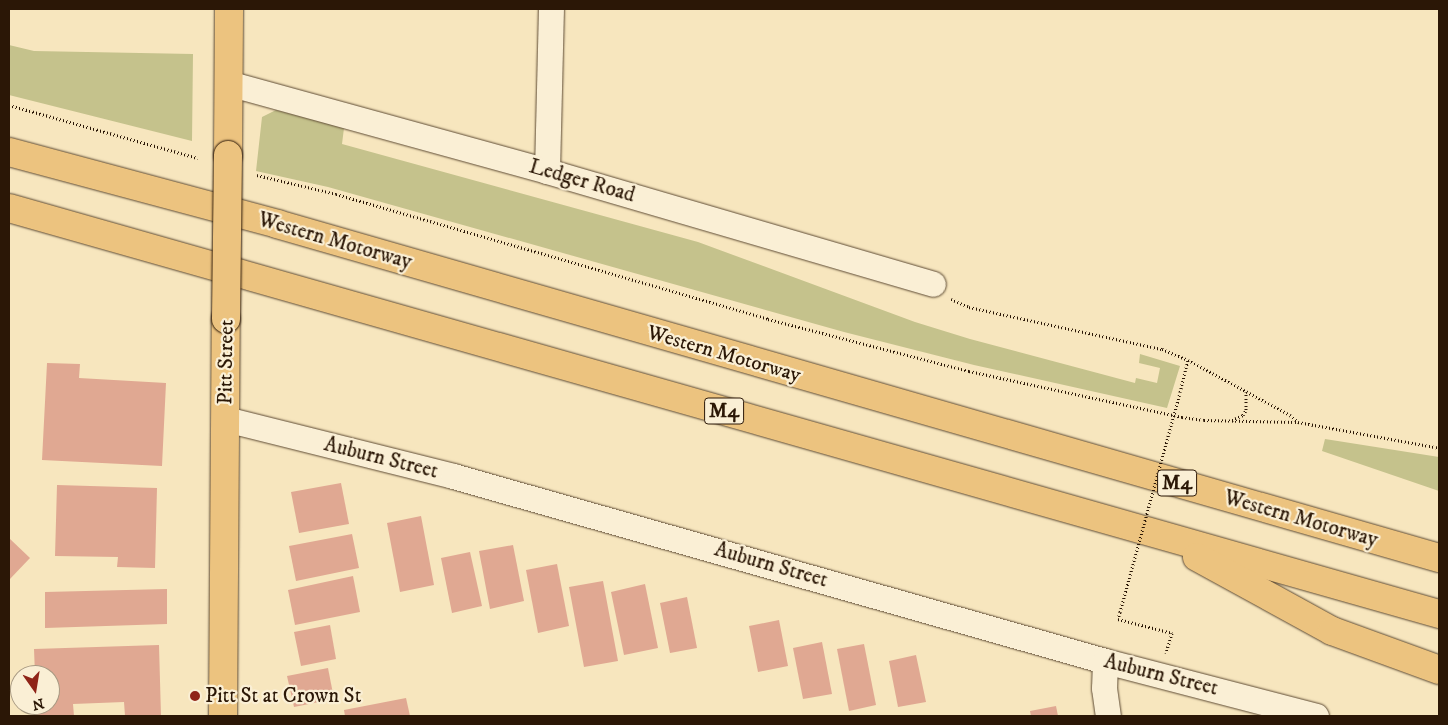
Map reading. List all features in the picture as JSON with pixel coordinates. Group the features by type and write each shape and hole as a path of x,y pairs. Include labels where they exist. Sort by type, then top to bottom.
{"main road":[{"name":"Pitt Street","path":"223,716 229,9"},
{"name":"Western Motorway","path":"9,152 277,224 1439,558"},
{"name":"M4","path":"9,208 1439,614"},
{"path":"1153,533 1332,631 1439,670"},
{"name":"M4","path":"1404,548 1439,552"}],"street":[{"path":"547,171 551,9"},
{"name":"Ledger Road","path":"228,84 547,171 933,284"},
{"name":"Auburn Street","path":"225,420 481,484 1105,661 1316,716"},
{"path":"1105,661 1104,688 1108,716"}],"path":[{"path":"9,106 198,158"},
{"path":"257,175 336,194 877,348 969,371 1182,417 1230,421 1298,422 1439,448"},
{"path":"933,284 948,297 969,307 1162,349 1188,360 1246,391 1298,422"},
{"path":"1164,660 1172,633 1118,619 1188,360"},
{"path":"1230,421 1238,418 1246,410 1246,391"}],"shaded area":[{"path":"9,45 34,51 193,54 192,141 9,95"},
{"path":"276,110 344,128 342,144 698,242 915,322 970,339 1135,383 1136,378 1157,383 1160,368 1139,363 1140,354 1180,366 1167,408 974,365 844,332 328,187 256,171 262,117"},
{"path":"1325,439 1439,457 1439,491 1322,451"}],"building":[{"path":"47,363 80,364 79,378 166,383 162,466 42,460"},
{"path":"341,483 349,524 299,533 291,492"},
{"path":"57,485 157,488 155,568 117,567 118,557 55,556"},
{"path":"421,516 434,585 400,592 387,523"},
{"path":"352,534 359,568 296,581 289,546"},
{"path":"9,538 30,558 9,580"},
{"path":"513,545 524,601 490,609 479,551"},
{"path":"470,552 482,606 452,613 441,558"},
{"path":"557,564 569,626 538,633 526,570"},
{"path":"353,576 360,612 295,625 288,590"},
{"path":"603,581 618,661 584,667 569,587"},
{"path":"645,584 658,648 624,655 611,592"},
{"path":"167,589 167,624 45,628 45,592"},
{"path":"687,597 697,648 670,653 660,603"},
{"path":"779,620 788,666 758,672 749,626"},
{"path":"330,625 336,659 301,666 294,632"},
{"path":"822,642 832,694 803,699 793,648"},
{"path":"864,644 876,705 849,711 837,649"},
{"path":"159,645 161,716 125,716 124,702 73,704 74,716 36,716 60,715 60,665 35,665 34,649"},
{"path":"916,655 926,702 898,707 889,661"},
{"path":"328,668 334,699 294,707 287,676"},
{"path":"406,698 410,716 345,716 344,710"},
{"path":"1056,706 1058,716 1031,716 1030,711"}],"place":[{"name":"Pitt St at Crown St","path":"195,696"}]}
